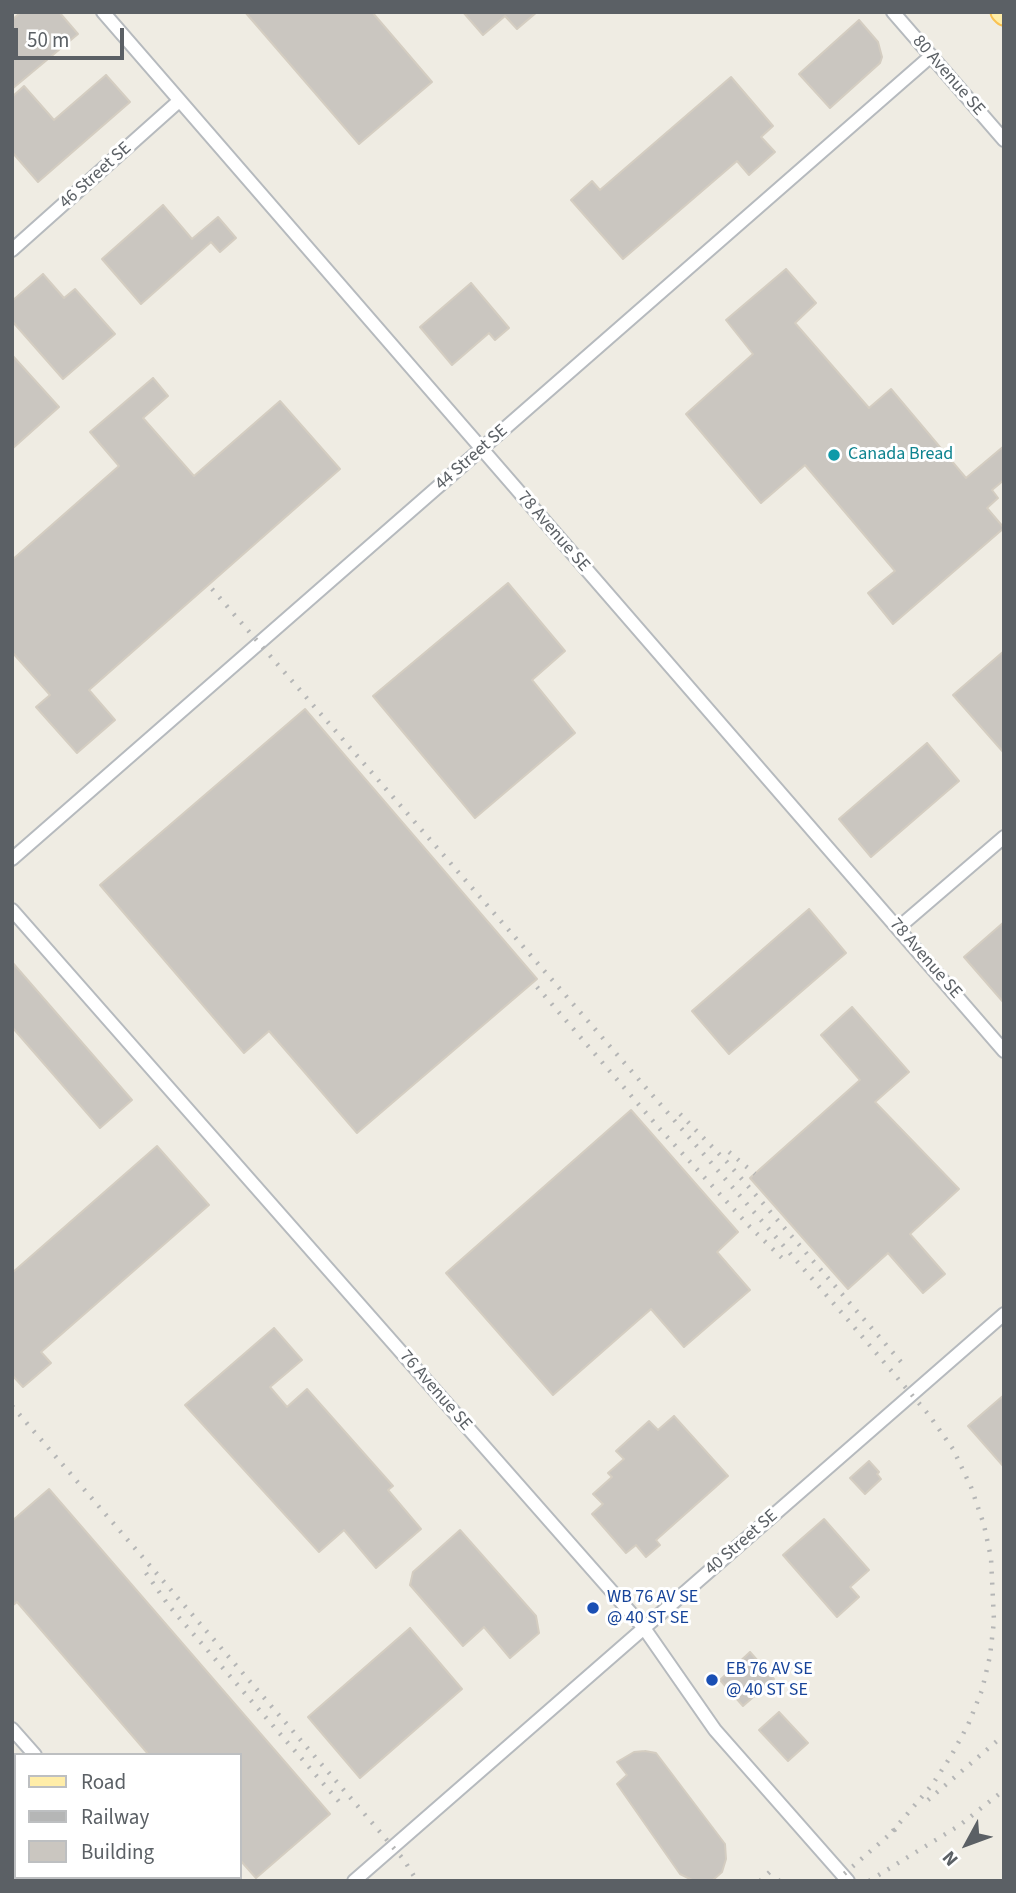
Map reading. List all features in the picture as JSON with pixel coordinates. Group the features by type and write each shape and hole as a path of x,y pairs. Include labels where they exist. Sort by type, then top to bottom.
{"street":[{"name":"78 Avenue SE","path":"103,12 1004,1051"},
{"name":"80 Avenue SE","path":"893,12 1004,140"},
{"name":"44 Street SE","path":"12,859 931,56"},
{"name":"46 Street SE","path":"12,250 179,101"},
{"path":"898,928 1004,837"},
{"name":"76 Avenue SE","path":"12,910 644,1628 715,1730 848,1881"},
{"name":"40 Street SE","path":"354,1881 1004,1314"},
{"path":"12,1729 33,1753"}],"building":[{"path":"21,12 59,12 78,34 12,89 12,20"},
{"path":"245,12 372,12 432,82 359,144"},
{"path":"463,12 537,12 517,29 505,16 483,35"},
{"path":"859,20 878,42 882,57 880,63 830,108 799,74"},
{"path":"106,75 130,102 38,182 12,152 12,97 24,86 54,120"},
{"path":"731,77 773,126 761,137 775,152 749,175 737,161 623,259 571,200 592,181 600,190"},
{"path":"163,205 192,239 218,217 236,238 220,252 211,242 141,304 102,259"},
{"name":"Canada Bread","path":"786,269 816,303 795,323 869,408 891,389 966,478 1004,446 1004,480 992,490 998,498 987,508 1004,528 893,624 868,593 895,571 805,465 761,503 686,414 753,354 726,320"},
{"path":"43,274 64,298 75,289 115,334 63,379 12,321 12,301"},
{"path":"471,283 509,328 495,340 489,333 452,365 420,327"},
{"path":"12,355 59,407 12,449"},
{"path":"153,378 168,396 143,418 194,476 280,401 340,469 89,690 115,720 77,753 36,707 50,695 12,652 12,560 119,466 90,432"},
{"path":"508,583 565,651 532,680 575,733 475,818 373,696"},
{"path":"1004,651 1004,753 953,695"},
{"path":"305,709 537,979 357,1133 269,1031 244,1053 100,885"},
{"path":"927,743 959,781 871,857 839,819"},
{"path":"809,909 846,953 729,1054 692,1011"},
{"path":"1004,922 1004,1003 964,957"},
{"path":"12,962 132,1100 100,1128 12,1027"},
{"path":"852,1007 909,1072 875,1102 959,1189 910,1234 945,1274 923,1293 888,1253 848,1289 750,1178 860,1080 821,1035"},
{"path":"631,1110 738,1232 717,1252 750,1290 684,1347 651,1309 553,1395 446,1273"},
{"path":"157,1146 209,1205 41,1352 51,1363 23,1387 12,1375 12,1273"},
{"path":"274,1328 302,1360 270,1387 287,1407 307,1389 393,1486 388,1490 421,1529 376,1568 344,1530 319,1552 185,1405"},
{"path":"1004,1395 1004,1467 968,1426"},
{"path":"674,1416 728,1476 656,1540 660,1545 646,1557 636,1545 626,1553 592,1514 603,1504 593,1494 612,1477 608,1473 624,1459 616,1451 649,1421 658,1430"},
{"path":"869,1461 879,1472 877,1474 881,1479 865,1494 850,1478"},
{"path":"49,1489 330,1814 256,1878 242,1862 242,1753 147,1753 17,1602 12,1606 12,1521"},
{"path":"824,1519 869,1570 850,1587 859,1597 837,1617 783,1555"},
{"path":"460,1530 536,1616 539,1633 510,1658 484,1627 463,1646 410,1585 413,1572"},
{"path":"410,1628 462,1689 360,1778 308,1717"},
{"path":"750,1652 774,1679 743,1706 720,1680"},
{"path":"779,1712 808,1743 788,1761 759,1730"},
{"path":"634,1752 656,1753 725,1844 726,1859 722,1872 713,1880 692,1880 680,1874 617,1784 627,1775 617,1762"}],"railway":[{"path":"212,589 848,1320 929,1415 953,1449 971,1487 984,1525 991,1558 994,1621 990,1656 982,1690 968,1725 951,1756 932,1785 891,1833"},
{"path":"537,987 659,1128 783,1259"},
{"path":"680,1114 727,1162 902,1363"},
{"path":"729,1152 755,1174"},
{"path":"12,1406 404,1860 417,1881"},
{"path":"146,1573 169,1606 341,1804"},
{"path":"928,1800 1004,1735"},
{"path":"869,1881 960,1825 1004,1790"},
{"path":"836,1881 897,1828"},
{"path":"760,1881 775,1867"}],"place":[{"name":"Canada Bread","path":"834,455"},
{"name":"WB 76 AV SE @ 40 ST SE","path":"593,1608"},
{"name":"EB 76 AV SE @ 40 ST SE","path":"712,1680"}]}
